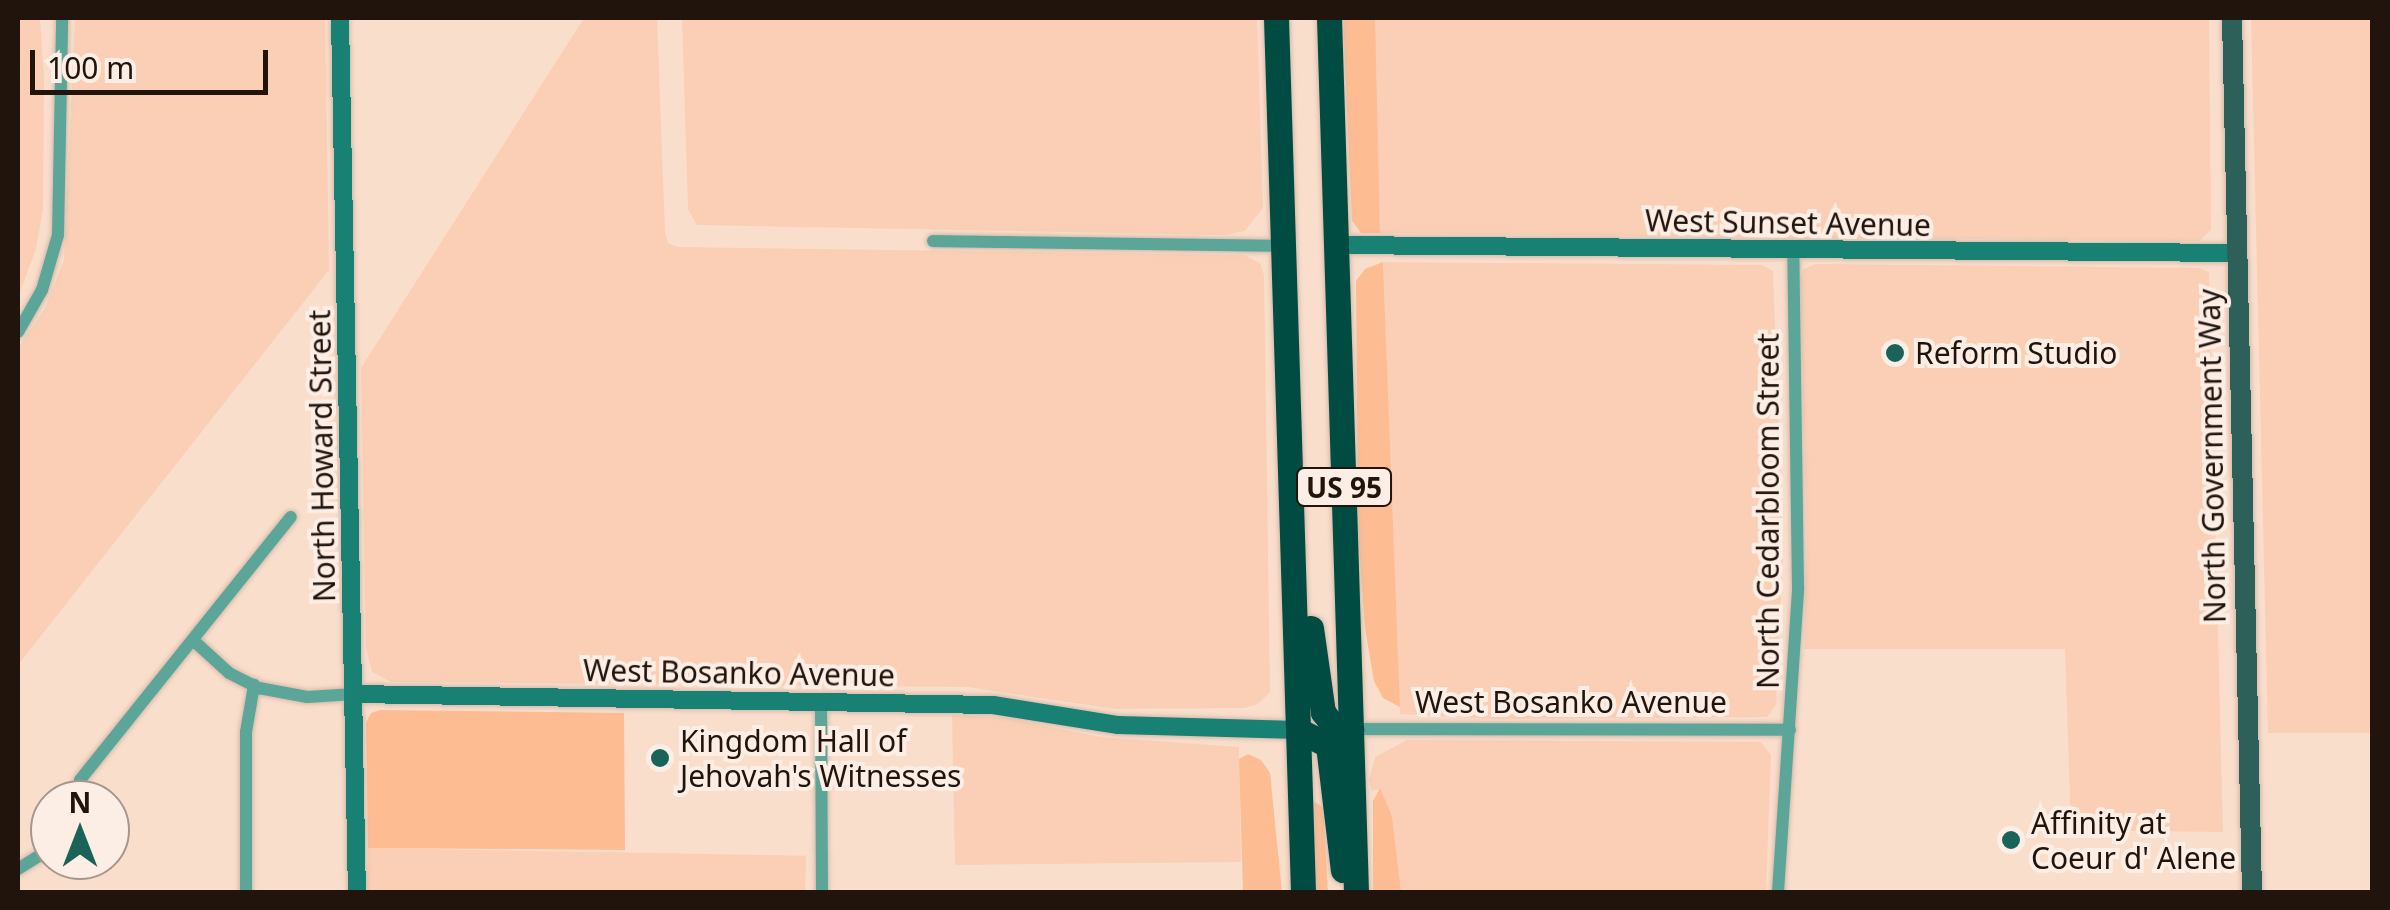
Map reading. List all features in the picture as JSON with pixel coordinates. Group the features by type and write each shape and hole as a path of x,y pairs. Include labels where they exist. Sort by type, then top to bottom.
{"highway":[{"name":"US 95","path":"1276,18 1303,892"},
{"name":"US 95","path":"1329,18 1355,892"},
{"path":"1292,538 1308,606 1318,695 1332,724 1351,729"},
{"path":"1298,730 1328,746 1340,854 1355,892"}],"main road":[{"name":"North Government Way","path":"2232,18 2252,892"}],"street":[{"path":"18,332 42,290 58,235 62,18"},
{"name":"North Howard Street","path":"340,18 356,892"},
{"path":"933,241 1283,246"},
{"name":"West Sunset Avenue","path":"1336,245 2238,253"},
{"name":"North Cedarbloom Street","path":"1778,892 1798,588 1793,250"},
{"path":"80,780 291,518"},
{"name":"West Bosanko Avenue","path":"194,641 229,673 254,685 307,698 355,694 992,706 1118,726 1199,731 1298,730"},
{"path":"246,892 246,732 254,685"},
{"path":"822,702 822,892"},
{"name":"West Bosanko Avenue","path":"1351,729 1790,730"}],"shaded area":[{"path":"18,18 40,18 44,78 43,210 36,249 18,297"},
{"path":"75,18 325,18 329,270 18,665 18,348 45,308 64,260"},
{"path":"584,18 657,18 665,232 668,243 677,247 1244,255 1260,263 1264,275 1270,692 1258,704 1244,708 1115,709 968,687 391,682 372,672 366,648 361,368"},
{"path":"682,18 1257,18 1263,208 1245,231 1222,235 697,225 688,209"},
{"path":"1343,18 1375,18 1380,233 1361,233 1352,221"},
{"path":"1374,18 2209,18 2211,230 2199,241 1380,233"},
{"path":"2251,18 2372,18 2372,733 2268,733"},
{"path":"1383,262 1762,265 1773,271 1783,545 1776,705 1767,717 1496,719 1400,714"},
{"path":"1383,262 1400,707 1383,698 1374,681 1365,628 1358,532 1356,281 1365,269"},
{"path":"1816,264 2199,268 2209,272 2223,832 2071,830 2065,649 1804,649 1807,540 1800,278 1804,269"},
{"path":"371,713 624,713 625,850 368,848 366,723"},
{"path":"952,715 1007,718 1100,737 1239,747 1241,862 955,865"},
{"path":"1407,740 1761,742 1771,755 1766,892 1401,891 1392,816 1380,789 1372,791 1369,781 1375,757"},
{"path":"1248,754 1261,760 1270,773 1282,892 1243,892 1239,759"},
{"path":"1380,788 1392,816 1401,891 1417,892 1373,892 1373,801"},
{"path":"1315,802 1323,807 1328,892 1311,892 1309,806"},
{"path":"368,848 806,856 805,892 367,892"}],"place":[{"name":"Reform Studio","path":"1895,353"},
{"name":"Kingdom Hall of Jehovah's Witnesses","path":"660,758"},
{"name":"Affinity at Coeur d' Alene","path":"2011,840"}]}
